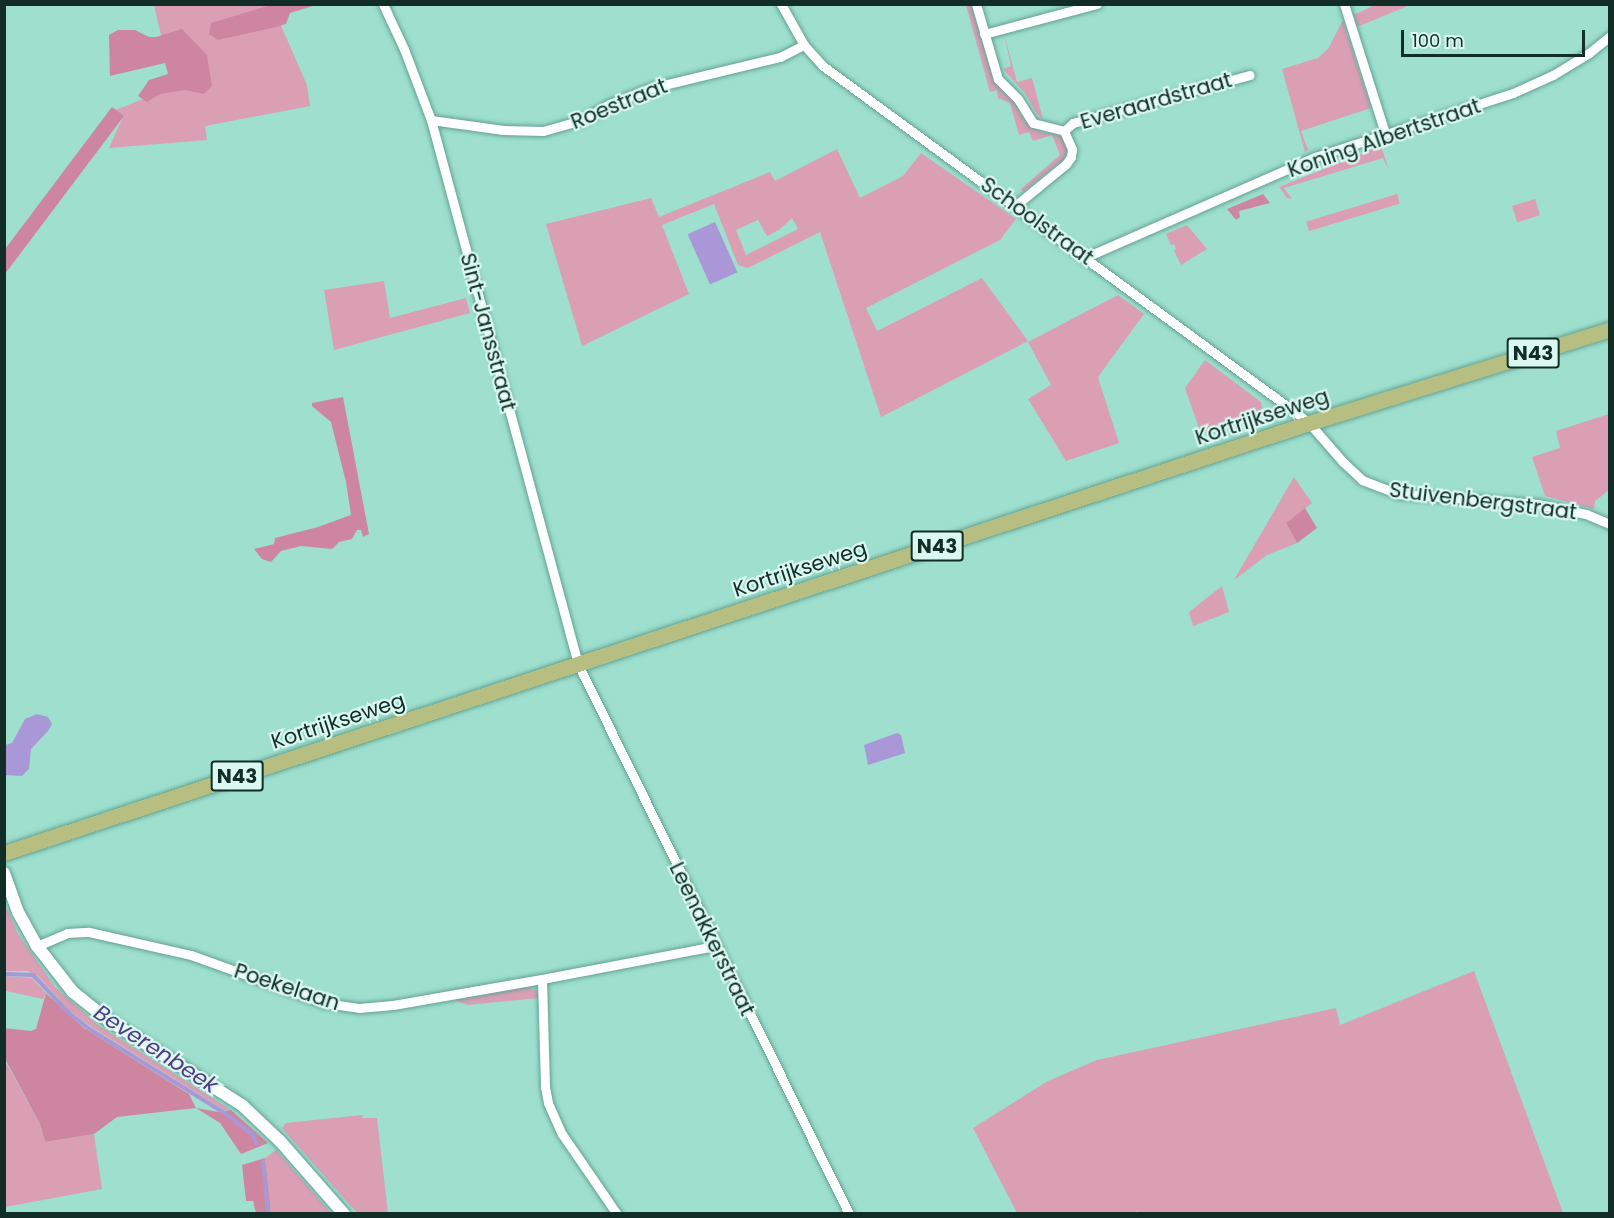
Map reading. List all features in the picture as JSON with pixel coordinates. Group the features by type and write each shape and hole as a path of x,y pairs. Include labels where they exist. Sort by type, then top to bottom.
{"main road":[{"name":"Kortrijkseweg","path":"4,853 1309,423 1610,329"}],"street":[{"name":"Sint-Jansstraat","path":"383,4 404,50 431,120 578,664"},
{"name":"Schoolstraat","path":"781,4 804,45 830,72 1016,205 1309,423"},
{"path":"976,4 998,79 1018,99 1029,119 1043,127 1064,131 1072,149 1069,160 1016,205"},
{"path":"984,34 1097,4"},
{"path":"1344,4 1385,133"},
{"name":"Koning Albertstraat","path":"1086,257 1315,157 1385,133 1466,111 1513,93 1553,75 1589,53 1610,36"},
{"name":"Roestraat","path":"431,120 503,130 543,131 582,120 610,105 651,88 780,57 804,45"},
{"name":"Everaardstraat","path":"1064,131 1073,123 1250,75"},
{"name":"Stuivenbergstraat","path":"1309,423 1342,462 1362,480 1386,490 1412,496 1545,505 1586,514 1610,524"},
{"name":"Leenakkerstraat","path":"578,664 849,1214"},
{"path":"4,873 18,912 37,946 73,992 108,1020 243,1105 280,1141 344,1214"},
{"name":"Poekelaan","path":"37,946 67,933 89,932 191,955 324,1003 359,1008 393,1005 715,946"},
{"path":"542,979 545,1087 548,1103 562,1134 617,1214"}],"shaded area":[{"path":"1377,4 1410,5 1357,27 1354,15"},
{"path":"154,5 298,5 275,12 307,85 310,106 205,126 207,140 109,148 123,117 113,111 173,87"},
{"path":"271,5 316,5 290,13 286,24 272,28 218,40 209,34 211,23"},
{"path":"966,5 971,5 994,81 1013,100 1024,120 1031,127 1041,132 1062,136 1068,150 1065,158 1023,192 1021,189 1060,155 1052,135 1033,141 1029,132 1019,135 1010,103 998,98 997,90 990,92"},
{"path":"1343,20 1371,108 1301,131 1308,150 1305,152 1282,69 1318,58 1328,49"},
{"path":"182,29 207,55 212,86 204,94 185,90 160,94 147,102 138,96 149,80 168,74 165,63 110,76 109,35 118,30 135,30 149,37 156,37"},
{"path":"1004,34 1017,82 1032,78 1043,119 1037,114 1025,93 1003,69 1011,66"},
{"path":"112,107 124,116 4,275 4,250"},
{"path":"1381,146 1389,170 1383,158 1284,188 1292,199 1287,198 1279,187"},
{"path":"837,149 860,198 903,176 921,153 1016,219 1000,240 866,308 877,331 982,278 1028,341 881,417 820,232 748,268 738,265 714,204 662,225 689,294 582,346 546,224 651,198 659,217 770,172 775,181","holes":["792,218 798,229 746,255 736,230 758,220 767,236 779,230"]},
{"path":"1263,194 1270,203 1239,211 1240,217 1236,220 1227,209"},
{"path":"1397,194 1400,204 1309,231 1306,222"},
{"path":"1535,199 1540,215 1517,222 1512,206"},
{"path":"715,222 737,272 710,284 688,234"},
{"path":"1187,225 1207,249 1181,265 1174,251 1176,249 1174,244 1171,245 1166,234"},
{"path":"384,281 390,318 466,298 470,313 334,350 324,290"},
{"path":"1118,295 1144,314 1098,377 1119,443 1066,461 1028,399 1051,385 1028,342"},
{"path":"1205,360 1261,402 1263,412 1260,415 1201,434 1185,388"},
{"path":"343,397 369,534 363,537 361,530 357,530 352,539 339,542 332,549 301,546 281,551 271,562 262,559 254,549 274,544 275,538 318,527 351,515 346,482 331,422 312,406 312,403"},
{"path":"1609,414 1609,490 1595,501 1594,509 1545,496 1532,457 1560,448 1556,431"},
{"path":"1294,477 1312,503 1286,523 1297,543 1267,555 1234,580"},
{"path":"1305,508 1317,528 1297,543 1286,523"},
{"path":"1222,586 1229,612 1193,626 1189,612"},
{"path":"37,714 48,717 52,724 31,749 29,769 22,776 5,775 5,745 12,743 25,719"},
{"path":"897,733 901,735 905,753 868,765 864,745"},
{"path":"4,902 18,934 55,987 98,1025 231,1110 224,1110 93,1028 70,1011 38,976 27,971 5,971"},
{"path":"1474,971 1563,1213 1138,1214 1137,1211 1130,1214 1017,1213 973,1128 1048,1081 1097,1060 1336,1008 1340,1025"},
{"path":"5,976 32,978 46,993 43,999 6,991 5,993"},
{"path":"528,987 537,991 539,998 468,1005 454,1000"},
{"path":"46,993 84,1028 189,1094 196,1108 117,1117 94,1134 45,1142 40,1124 5,1059 4,1028 31,1031 36,1029"},
{"path":"4,1059 40,1124 45,1142 94,1134 102,1189 5,1207"},
{"path":"196,1108 218,1112 231,1110 268,1143 241,1154 220,1123"},
{"path":"362,1115 363,1118 377,1118 388,1213 357,1213 282,1128 286,1123"},
{"path":"276,1150 331,1213 271,1213 265,1158"},
{"path":"265,1158 271,1213 256,1213 253,1201 246,1201 242,1165"}],"waterway":[{"name":"Beverenbeek","path":"4,974 33,975 69,1013 91,1030 226,1114 253,1135 256,1143"},
{"name":"Beverenbeek","path":"263,1162 268,1214"}]}
